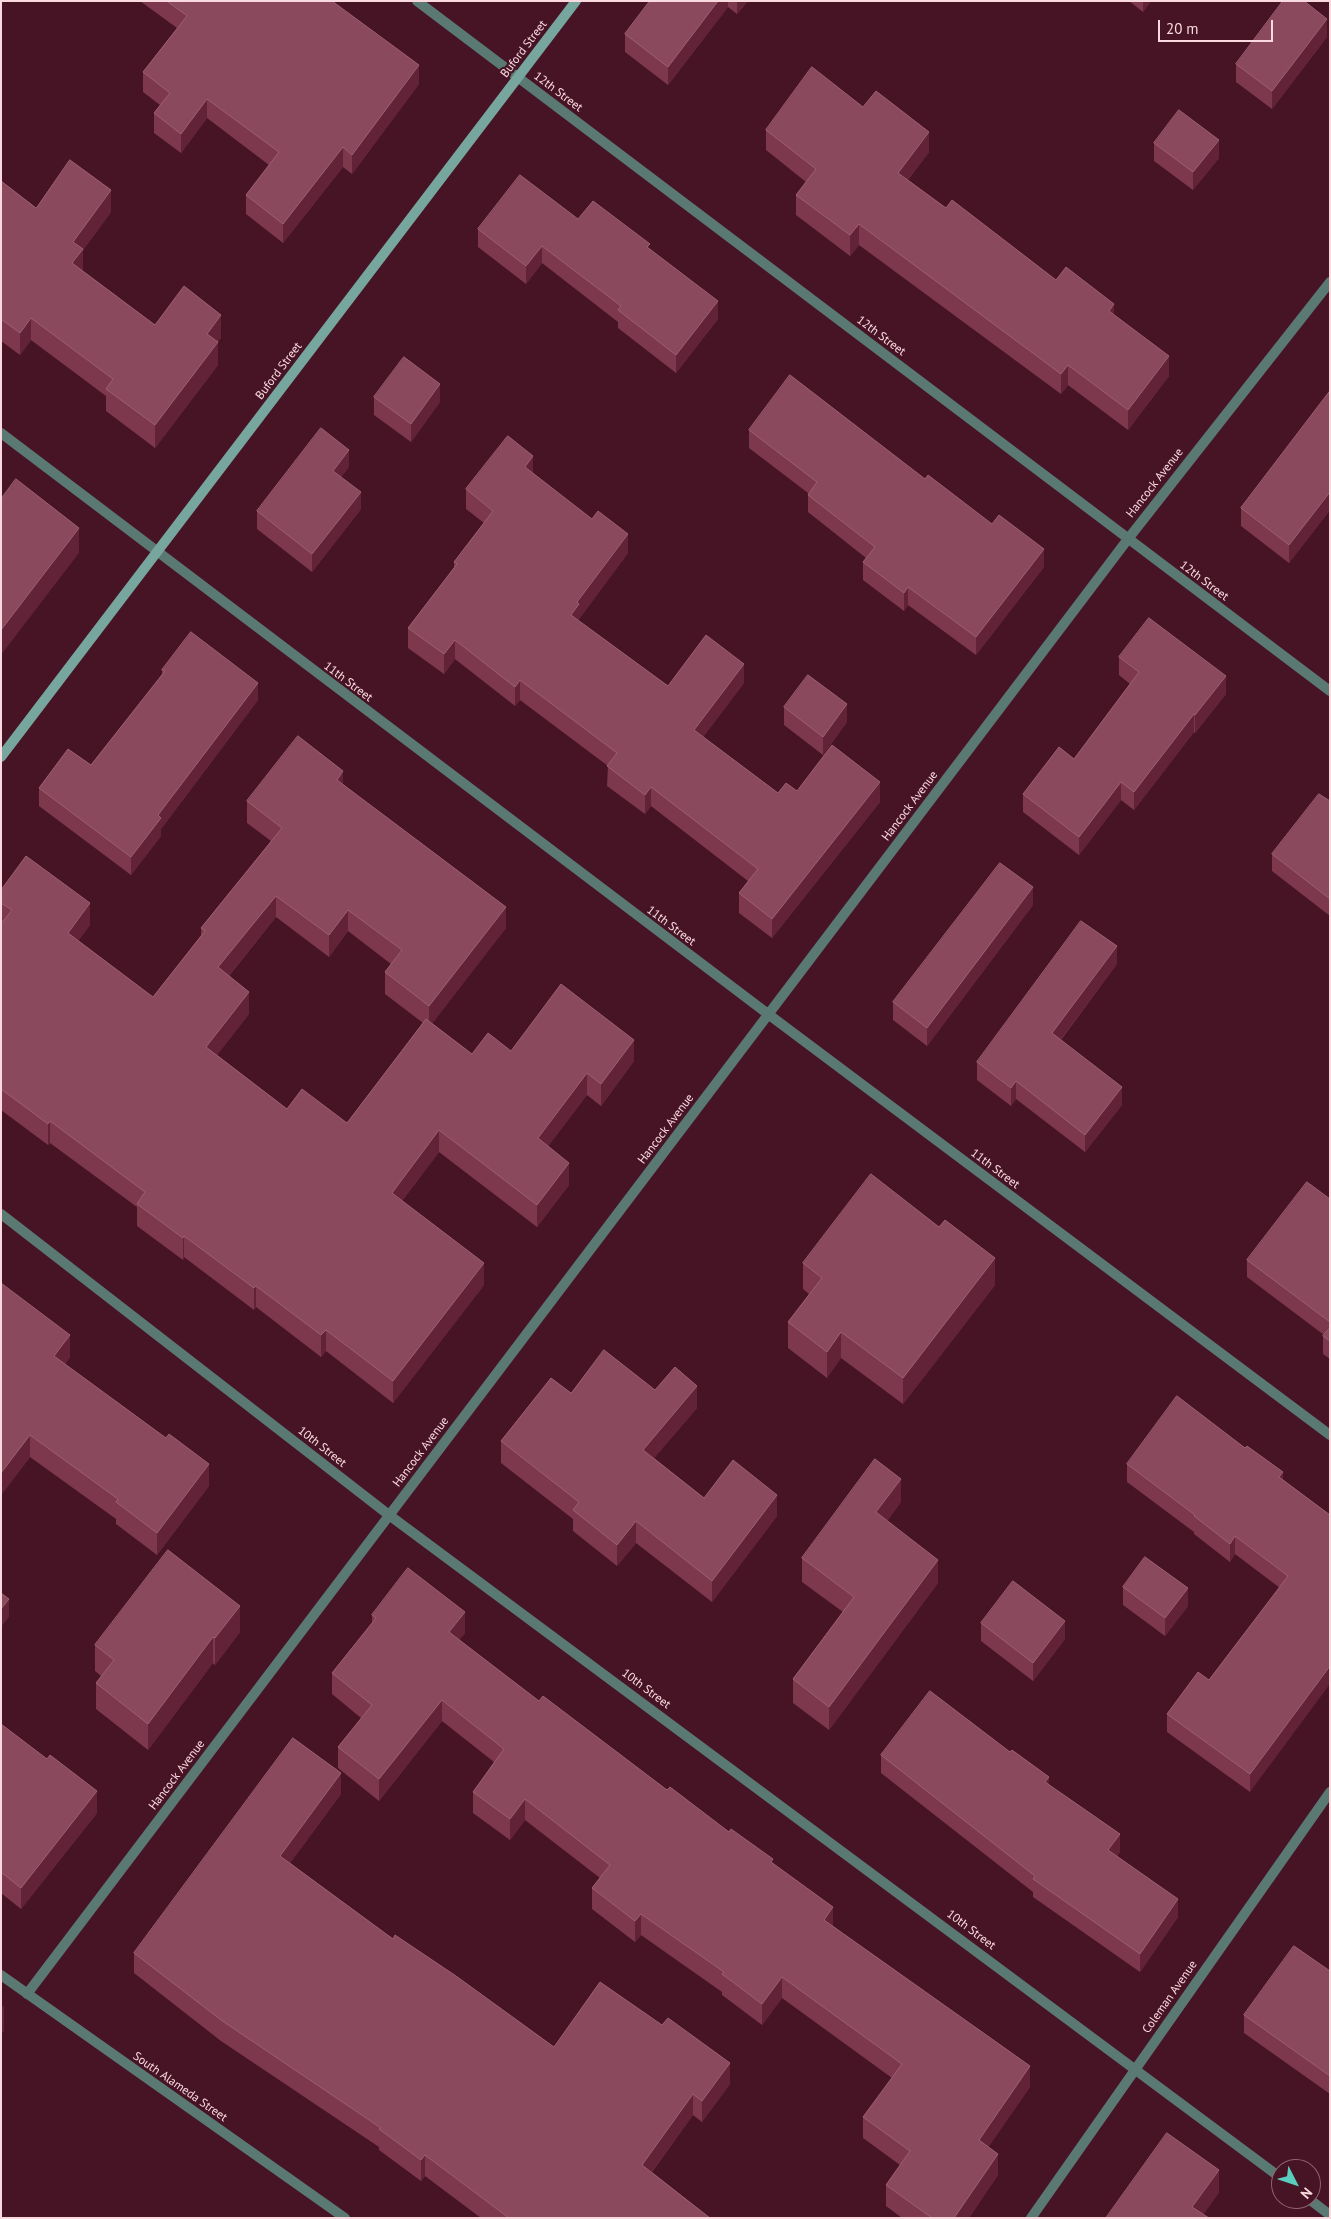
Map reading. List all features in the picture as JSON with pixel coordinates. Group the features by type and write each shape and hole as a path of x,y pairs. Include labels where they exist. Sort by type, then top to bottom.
{"street":[{"name":"12th Street","path":"418,1 1330,691"},
{"name":"Buford Street","path":"1,757 576,1"},
{"name":"Hancock Avenue","path":"27,1994 1128,539 1330,282"},
{"name":"11th Street","path":"1,433 768,1014 1330,1435"},
{"name":"10th Street","path":"1,1214 389,1515 1136,2068 1271,2170"},
{"name":"Coleman Avenue","path":"1031,2218 1330,1792"},
{"name":"South Alameda Street","path":"1,1975 345,2218"}],"building":[{"path":"167,1 332,1 419,65 352,155 343,147 283,224 246,195 279,152 207,99 181,134 154,113 170,93 143,72 187,16"},
{"path":"650,1 718,1 668,67 625,34"},
{"path":"1283,1 1304,1 1327,19 1272,91 1236,64"},
{"path":"812,67 863,107 876,91 929,132 898,173 946,208 952,200 1056,280 1066,267 1114,304 1109,311 1169,356 1128,410 1068,365 1061,374 859,224 850,235 796,195 816,169 766,130"},
{"path":"1179,110 1219,140 1193,172 1154,143"},
{"path":"70,160 111,190 73,242 83,249 72,263 155,325 184,286 221,315 207,334 218,342 155,425 106,389 113,379 31,318 20,333 1,319 1,181 36,208"},
{"path":"520,175 578,219 593,201 650,244 647,247 718,301 676,355 618,310 621,306 542,246 526,266 478,229"},
{"path":"404,357 440,384 411,424 374,397"},
{"path":"790,375 925,479 928,475 992,524 999,515 1044,549 976,637 908,587 904,593 863,562 875,547 808,495 817,482 749,430"},
{"path":"1330,391 1330,492 1289,545 1241,508"},
{"path":"321,428 349,450 333,471 361,492 312,554 257,511"},
{"path":"508,436 533,456 525,467 592,519 598,511 628,534 577,602 579,604 571,615 668,686 706,635 744,664 694,730 778,793 786,783 797,791 832,745 880,782 772,919 739,893 758,869 651,787 645,795 607,766 617,753 520,680 515,687 455,640 444,654 408,628 457,564 454,562 493,511 466,489"},
{"path":"16,479 79,528 1,630 1,499"},
{"path":"1149,618 1226,676 1134,792 1121,782 1079,837 1023,794 1059,747 1074,759 1139,672 1119,657"},
{"path":"191,632 258,683 158,815 161,818 131,857 39,788 68,749 91,765 165,671 162,670"},
{"path":"808,675 847,704 823,737 784,707"},
{"path":"298,736 343,771 337,780 506,907 429,1006 385,972 402,950 348,910 329,935 276,896 218,967 249,992 206,1047 287,1109 302,1089 347,1123 426,1019 472,1054 488,1033 511,1051 561,984 634,1040 601,1084 587,1073 538,1138 569,1163 537,1205 439,1130 392,1193 484,1263 393,1381 326,1330 321,1335 256,1286 254,1288 137,1204 145,1192 50,1121 48,1124 1,1089 1,924 12,910 1,903 1,890 26,856 90,903 68,933 153,997 205,931 201,928 282,828 247,801"},
{"path":"1319,794 1330,801 1330,899 1272,854"},
{"path":"1000,863 1033,887 927,1028 893,1002"},
{"path":"1081,921 1117,946 1052,1033 1122,1087 1085,1135 1016,1081 1011,1088 977,1062"},
{"path":"871,1174 939,1227 945,1220 995,1258 903,1378 841,1332 827,1352 788,1322 822,1278 803,1263"},
{"path":"1307,1182 1330,1199 1330,1322 1247,1260"},
{"path":"1,1283 70,1335 54,1356 166,1438 169,1434 209,1464 157,1533 116,1502 118,1499 30,1435 1,1473"},
{"path":"1330,1328 1330,1341 1323,1336"},
{"path":"604,1350 655,1390 675,1367 697,1386 643,1450 704,1498 733,1460 777,1495 712,1581 636,1521 617,1545 573,1510 579,1502 501,1441 551,1378 571,1393"},
{"path":"1177,1396 1245,1448 1247,1446 1283,1472 1279,1477 1330,1515 1330,1666 1250,1774 1167,1714 1198,1672 1209,1680 1288,1576 1235,1536 1230,1544 1127,1464"},
{"path":"875,1459 901,1479 876,1512 938,1560 829,1707 793,1679 854,1597 802,1558"},
{"path":"168,1550 240,1606 215,1638 213,1637 148,1724 96,1683 114,1660 95,1645"},
{"path":"1145,1557 1188,1588 1165,1618 1123,1587"},
{"path":"408,1568 465,1612 449,1632 539,1701 543,1696 667,1790 670,1787 729,1832 731,1829 773,1859 771,1862 833,1907 824,1920 1030,2066 979,2140 998,2154 954,2218 932,2218 886,2185 910,2151 863,2117 902,2064 782,1977 762,2004 722,1974 724,1972 641,1914 635,1921 592,1888 610,1865 525,1799 510,1819 473,1792 504,1749 442,1700 379,1779 338,1747 372,1705 332,1673 376,1618 372,1615"},
{"path":"1013,1581 1065,1621 1033,1663 981,1623"},
{"path":"1,1593 9,1599 1,1609"},
{"path":"930,1691 1010,1752 1012,1750 1049,1777 1045,1782 1120,1834 1108,1850 1178,1899 1140,1954 1033,1879 1035,1876 881,1755"},
{"path":"1,1724 47,1759 50,1755 97,1791 21,1888 1,1872"},
{"path":"293,1738 341,1773 280,1856 393,1939 395,1935 456,1976 554,2047 600,1982 662,2025 668,2018 730,2063 702,2101 693,2094 642,2165 710,2218 509,2218 425,2155 421,2160 379,2129 381,2128 221,2020 134,1953"},
{"path":"1294,1946 1330,1971 1330,2076 1244,2015"},
{"path":"1167,2133 1219,2170 1192,2207 1209,2218 1106,2218"}]}
